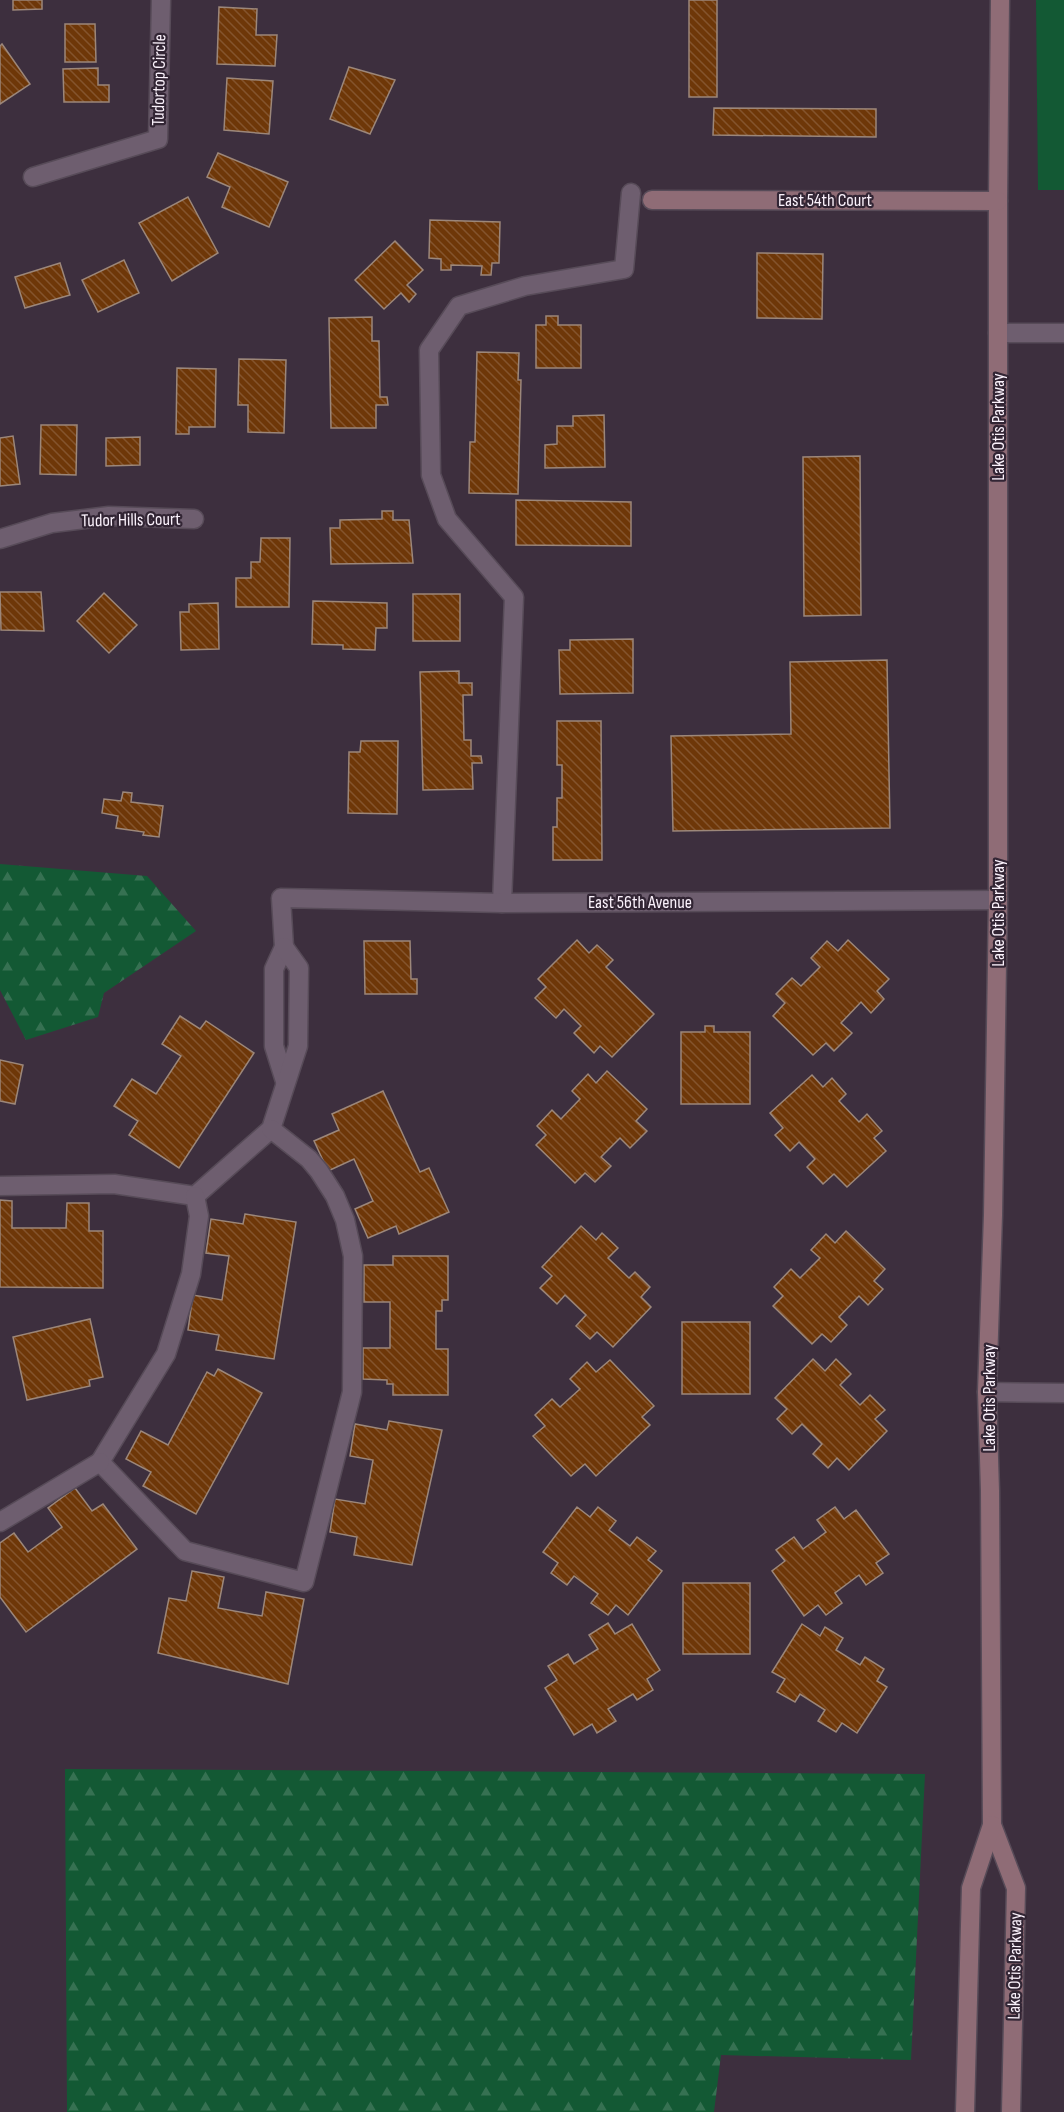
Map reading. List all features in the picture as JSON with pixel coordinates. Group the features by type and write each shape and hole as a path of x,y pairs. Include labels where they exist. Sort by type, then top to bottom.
{"main road":[{"name":"Lake Otis Parkway","path":"965,2112 971,1888 992,1825 990,1491 987,1392 998,900 1000,0"},
{"name":"East 54th Court","path":"652,200 998,201"},
{"name":"Lake Otis Parkway","path":"992,1825 1016,1888 1011,2112"}],"street":[{"name":"Tudortop Circle","path":"33,177 158,139 161,0"},
{"path":"502,903 514,597 447,519 431,475 429,350 459,306 525,286 624,269 632,193"},
{"path":"998,333 1064,333"},
{"name":"Tudor Hills Court","path":"0,539 52,523 109,516 194,519"},
{"name":"East 56th Avenue","path":"284,947 281,898 502,903 998,900"},
{"path":"284,947 274,969 274,1046 285,1081"},
{"path":"0,1186 114,1184 195,1196 271,1130 298,1046 299,968 284,947"},
{"path":"100,1462 185,1551 304,1582 352,1392 353,1256 345,1220 335,1196 319,1171 309,1159 271,1130"},
{"path":"0,1522 100,1462 166,1354 191,1274 199,1216 195,1196"},
{"path":"987,1392 1064,1394"}],"green space":[{"path":"1036,0 1064,0 1064,190 1038,190"},
{"path":"0,864 147,876 196,931 104,993 98,1017 26,1040 0,990"},
{"path":"65,1769 925,1774 911,2060 721,2055 714,2112 67,2112"}],"building":[{"path":"13,0 42,0 42,9 13,10"},
{"path":"689,0 717,0 717,97 689,97"},
{"path":"219,7 257,9 256,35 277,35 275,66 217,64"},
{"path":"65,24 95,24 96,62 65,62"},
{"path":"2,44 30,84 0,104 0,46"},
{"path":"349,67 395,80 370,134 330,119"},
{"path":"98,68 98,85 109,85 109,102 64,102 63,69"},
{"path":"227,78 273,81 269,134 224,130"},
{"path":"714,108 876,109 876,137 713,135"},
{"path":"218,153 288,182 269,227 222,207 230,187 207,177"},
{"path":"188,197 218,253 172,281 139,223"},
{"path":"430,220 500,222 499,263 492,263 491,275 481,275 482,266 451,265 451,270 441,270 441,259 429,258"},
{"path":"395,241 423,270 407,285 416,294 409,302 401,293 384,309 355,280"},
{"path":"757,253 823,254 822,319 757,318"},
{"path":"124,260 139,293 98,312 82,280"},
{"path":"60,263 70,295 25,308 15,277"},
{"path":"546,316 558,316 558,325 581,325 581,368 536,368 536,325 546,325"},
{"path":"372,317 372,341 379,341 380,397 387,397 388,405 376,405 376,428 331,428 329,318"},
{"path":"477,352 519,353 518,380 521,380 518,494 469,493 470,442 475,442"},
{"path":"239,359 286,360 284,433 248,432 248,405 238,405"},
{"path":"177,368 216,369 215,427 189,427 189,434 176,434"},
{"path":"604,415 605,467 545,468 545,445 557,444 557,426 573,426 573,416"},
{"path":"41,425 77,425 76,475 40,474"},
{"path":"13,436 20,484 0,486 0,438"},
{"path":"140,437 140,465 106,466 106,438"},
{"path":"860,456 861,615 804,616 803,457"},
{"path":"516,500 631,502 631,546 516,545"},
{"path":"382,511 393,511 393,520 409,520 413,563 331,564 330,528 340,528 340,520 382,519"},
{"path":"261,538 290,538 289,607 236,607 236,578 251,578 251,562 260,562"},
{"path":"0,592 41,592 44,631 1,630"},
{"path":"104,593 137,625 109,653 77,621"},
{"path":"413,594 460,594 460,641 413,641"},
{"path":"313,601 387,603 387,628 376,628 375,650 343,649 343,645 312,644"},
{"path":"218,603 219,649 181,650 180,612 189,612 189,604"},
{"path":"633,639 633,693 560,694 559,650 570,650 570,640"},
{"path":"887,660 890,828 673,831 671,736 791,734 790,662"},
{"path":"459,671 459,683 472,683 472,695 463,695 464,740 471,740 471,756 481,756 482,763 472,763 473,789 423,790 420,672"},
{"path":"557,721 601,721 602,860 553,860 553,827 557,827 557,798 562,798 562,765 557,765"},
{"path":"361,741 398,741 397,814 348,813 349,752 360,752"},
{"path":"123,792 132,793 131,802 163,806 159,837 143,835 144,832 116,828 118,816 102,813 104,799 121,801"},
{"path":"577,940 589,953 597,945 613,960 606,967 654,1014 612,1057 600,1046 594,1053 574,1033 581,1026 564,1009 556,1018 535,998 546,987 538,979"},
{"path":"848,940 889,979 877,991 884,999 871,1013 861,1002 841,1023 852,1033 834,1051 826,1043 813,1055 773,1016 785,1003 776,994 792,978 801,986 820,967 811,958 827,941 838,951"},
{"path":"364,941 410,941 411,979 417,979 417,994 365,994"},
{"path":"180,1016 200,1029 206,1021 254,1053 179,1168 129,1135 138,1121 114,1106 132,1079 156,1094 181,1056 162,1044"},
{"path":"705,1026 714,1026 714,1032 750,1032 750,1104 681,1104 681,1032 705,1032"},
{"path":"0,1060 23,1065 15,1104 0,1101"},
{"path":"607,1071 647,1109 636,1121 647,1131 630,1148 620,1138 601,1157 611,1166 595,1182 585,1173 575,1183 536,1145 546,1135 537,1126 552,1110 561,1119 580,1099 572,1091 588,1074 596,1083"},
{"path":"812,1075 823,1087 832,1078 846,1094 839,1101 859,1122 867,1114 882,1131 874,1138 886,1151 847,1187 834,1174 823,1184 807,1167 815,1159 799,1142 790,1151 775,1135 783,1128 770,1113"},
{"path":"383,1091 420,1172 429,1168 449,1212 399,1234 396,1226 368,1238 355,1209 373,1201 354,1159 328,1171 314,1141 339,1130 332,1114"},
{"path":"0,1200 12,1201 12,1228 66,1228 67,1203 89,1203 89,1231 103,1231 103,1288 0,1287"},
{"path":"245,1214 296,1222 274,1359 216,1350 219,1335 188,1330 193,1295 222,1300 229,1256 206,1253 211,1219 243,1224"},
{"path":"581,1226 596,1240 602,1233 618,1248 608,1258 629,1278 635,1272 650,1287 641,1297 651,1307 613,1347 597,1332 590,1339 576,1326 586,1315 565,1295 557,1304 540,1288 552,1276 542,1267"},
{"path":"846,1231 885,1269 874,1281 883,1289 868,1305 859,1296 839,1317 847,1325 831,1342 822,1334 812,1344 773,1306 783,1296 774,1287 791,1269 800,1278 820,1258 811,1250 826,1234 835,1243"},
{"path":"393,1256 448,1256 448,1300 442,1300 442,1311 436,1311 436,1349 448,1349 448,1395 393,1395 393,1384 387,1384 387,1380 363,1379 363,1348 390,1348 390,1302 364,1302 364,1265 393,1265"},
{"path":"90,1319 103,1377 89,1380 90,1386 27,1400 13,1337"},
{"path":"682,1322 750,1322 750,1394 682,1394"},
{"path":"813,1359 825,1371 836,1359 851,1374 840,1385 860,1405 870,1395 885,1410 875,1419 887,1431 849,1470 837,1458 828,1468 813,1454 822,1444 802,1424 792,1434 777,1419 787,1409 775,1398"},
{"path":"610,1360 654,1406 642,1417 650,1425 596,1476 585,1464 571,1476 533,1436 545,1426 535,1415 552,1399 560,1407 580,1389 570,1379 587,1362 596,1372"},
{"path":"218,1369 262,1393 196,1514 143,1486 151,1472 126,1459 141,1431 168,1445 207,1372 214,1376"},
{"path":"389,1421 442,1430 412,1565 354,1555 357,1537 330,1532 335,1499 365,1504 373,1460 350,1456 355,1424 387,1430"},
{"path":"75,1488 92,1511 103,1504 137,1549 26,1632 0,1597 0,1543 14,1533 28,1552 62,1527 48,1508"},
{"path":"577,1507 590,1517 598,1507 616,1521 609,1530 630,1546 637,1537 656,1551 648,1560 662,1571 628,1615 616,1605 608,1615 591,1603 598,1594 574,1576 567,1585 551,1573 558,1563 543,1552"},
{"path":"835,1507 844,1519 856,1510 889,1554 876,1563 883,1573 866,1585 859,1575 835,1593 842,1603 826,1615 818,1605 804,1616 772,1571 785,1561 776,1550 794,1537 803,1549 826,1532 817,1520"},
{"path":"192,1571 224,1577 218,1608 262,1616 266,1592 304,1599 288,1684 158,1653 169,1598 186,1601"},
{"path":"683,1583 750,1583 750,1654 683,1654"},
{"path":"608,1623 615,1634 632,1624 660,1670 647,1679 653,1690 637,1700 633,1694 608,1709 616,1721 597,1733 592,1724 574,1735 545,1688 557,1680 548,1666 568,1654 574,1664 598,1649 589,1635"},
{"path":"802,1624 820,1636 825,1627 843,1638 836,1650 860,1665 865,1657 884,1669 877,1681 887,1687 857,1733 842,1723 836,1732 818,1721 825,1710 800,1694 795,1702 777,1692 785,1679 772,1672"}]}
